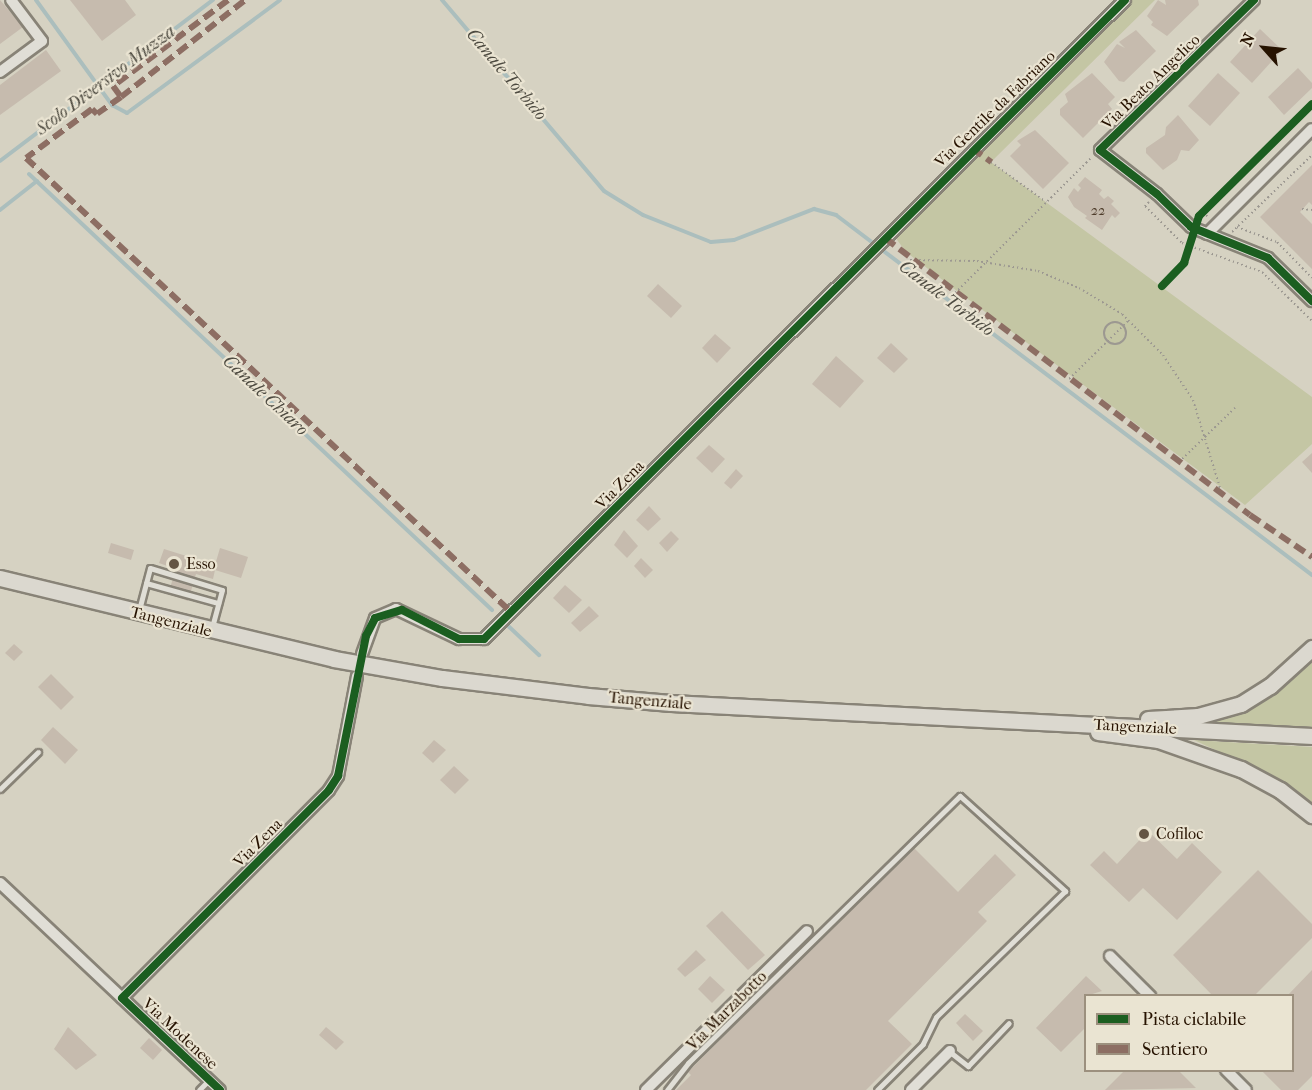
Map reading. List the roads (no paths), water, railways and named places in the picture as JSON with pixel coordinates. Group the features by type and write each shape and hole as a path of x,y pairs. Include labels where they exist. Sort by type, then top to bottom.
{"main road":[{"name":"Tangenziale","path":"0,578 211,632 390,669 588,696 1312,736"},
{"path":"1066,723 1198,716 1224,711 1270,686 1312,648"},
{"path":"1066,723 1193,750 1263,780 1312,815"}],"street":[{"path":"0,72 42,40 11,0"},
{"name":"Via Gentile da Fabriano","path":"885,238 1125,0"},
{"name":"Via Beato Angelico","path":"1254,0 1100,150 1157,194 1195,229 1268,258 1312,301"},
{"path":"1207,234 1312,129"},
{"name":"Via Zena","path":"362,654 375,618 396,609 459,639 484,639 805,321 885,238"},
{"name":"Via Zena","path":"122,998 329,790 338,776 357,676"},
{"name":"Via Modenese","path":"0,883 220,1090"},
{"name":"Via Marzabotto","path":"646,1090 807,931"},
{"path":"1110,956 1148,994"},
{"path":"911,1090 950,1051"},
{"path":"1227,1072 1246,1090"}],"lane":[{"path":"138,614 150,568 222,590 211,632"},
{"path":"146,583 218,603"},
{"path":"0,789 38,752"},
{"path":"667,1090 688,1063 960,796 1065,891 936,1017 922,1044 877,1090"},
{"path":"950,1051 968,1066 1009,1023"},
{"path":"199,1090 209,1080"}],"waterway":[{"name":"Canale Torbido","path":"36,0 112,105 127,113 280,0"},
{"name":"Scolo Diversivo Muzza","path":"0,161 213,0"},
{"name":"Canale Torbido","path":"442,0 604,191 643,215 711,242 734,240 814,209 836,215 1312,575"},
{"name":"Canale Chiaro","path":"29,174 492,610"},
{"name":"Canale Chiaro","path":"0,210 37,181"},
{"name":"Canale Chiaro","path":"505,623 539,655"}],"place":[{"name":"Esso","path":"174,564"},
{"name":"Cofiloc","path":"1144,834"}]}
